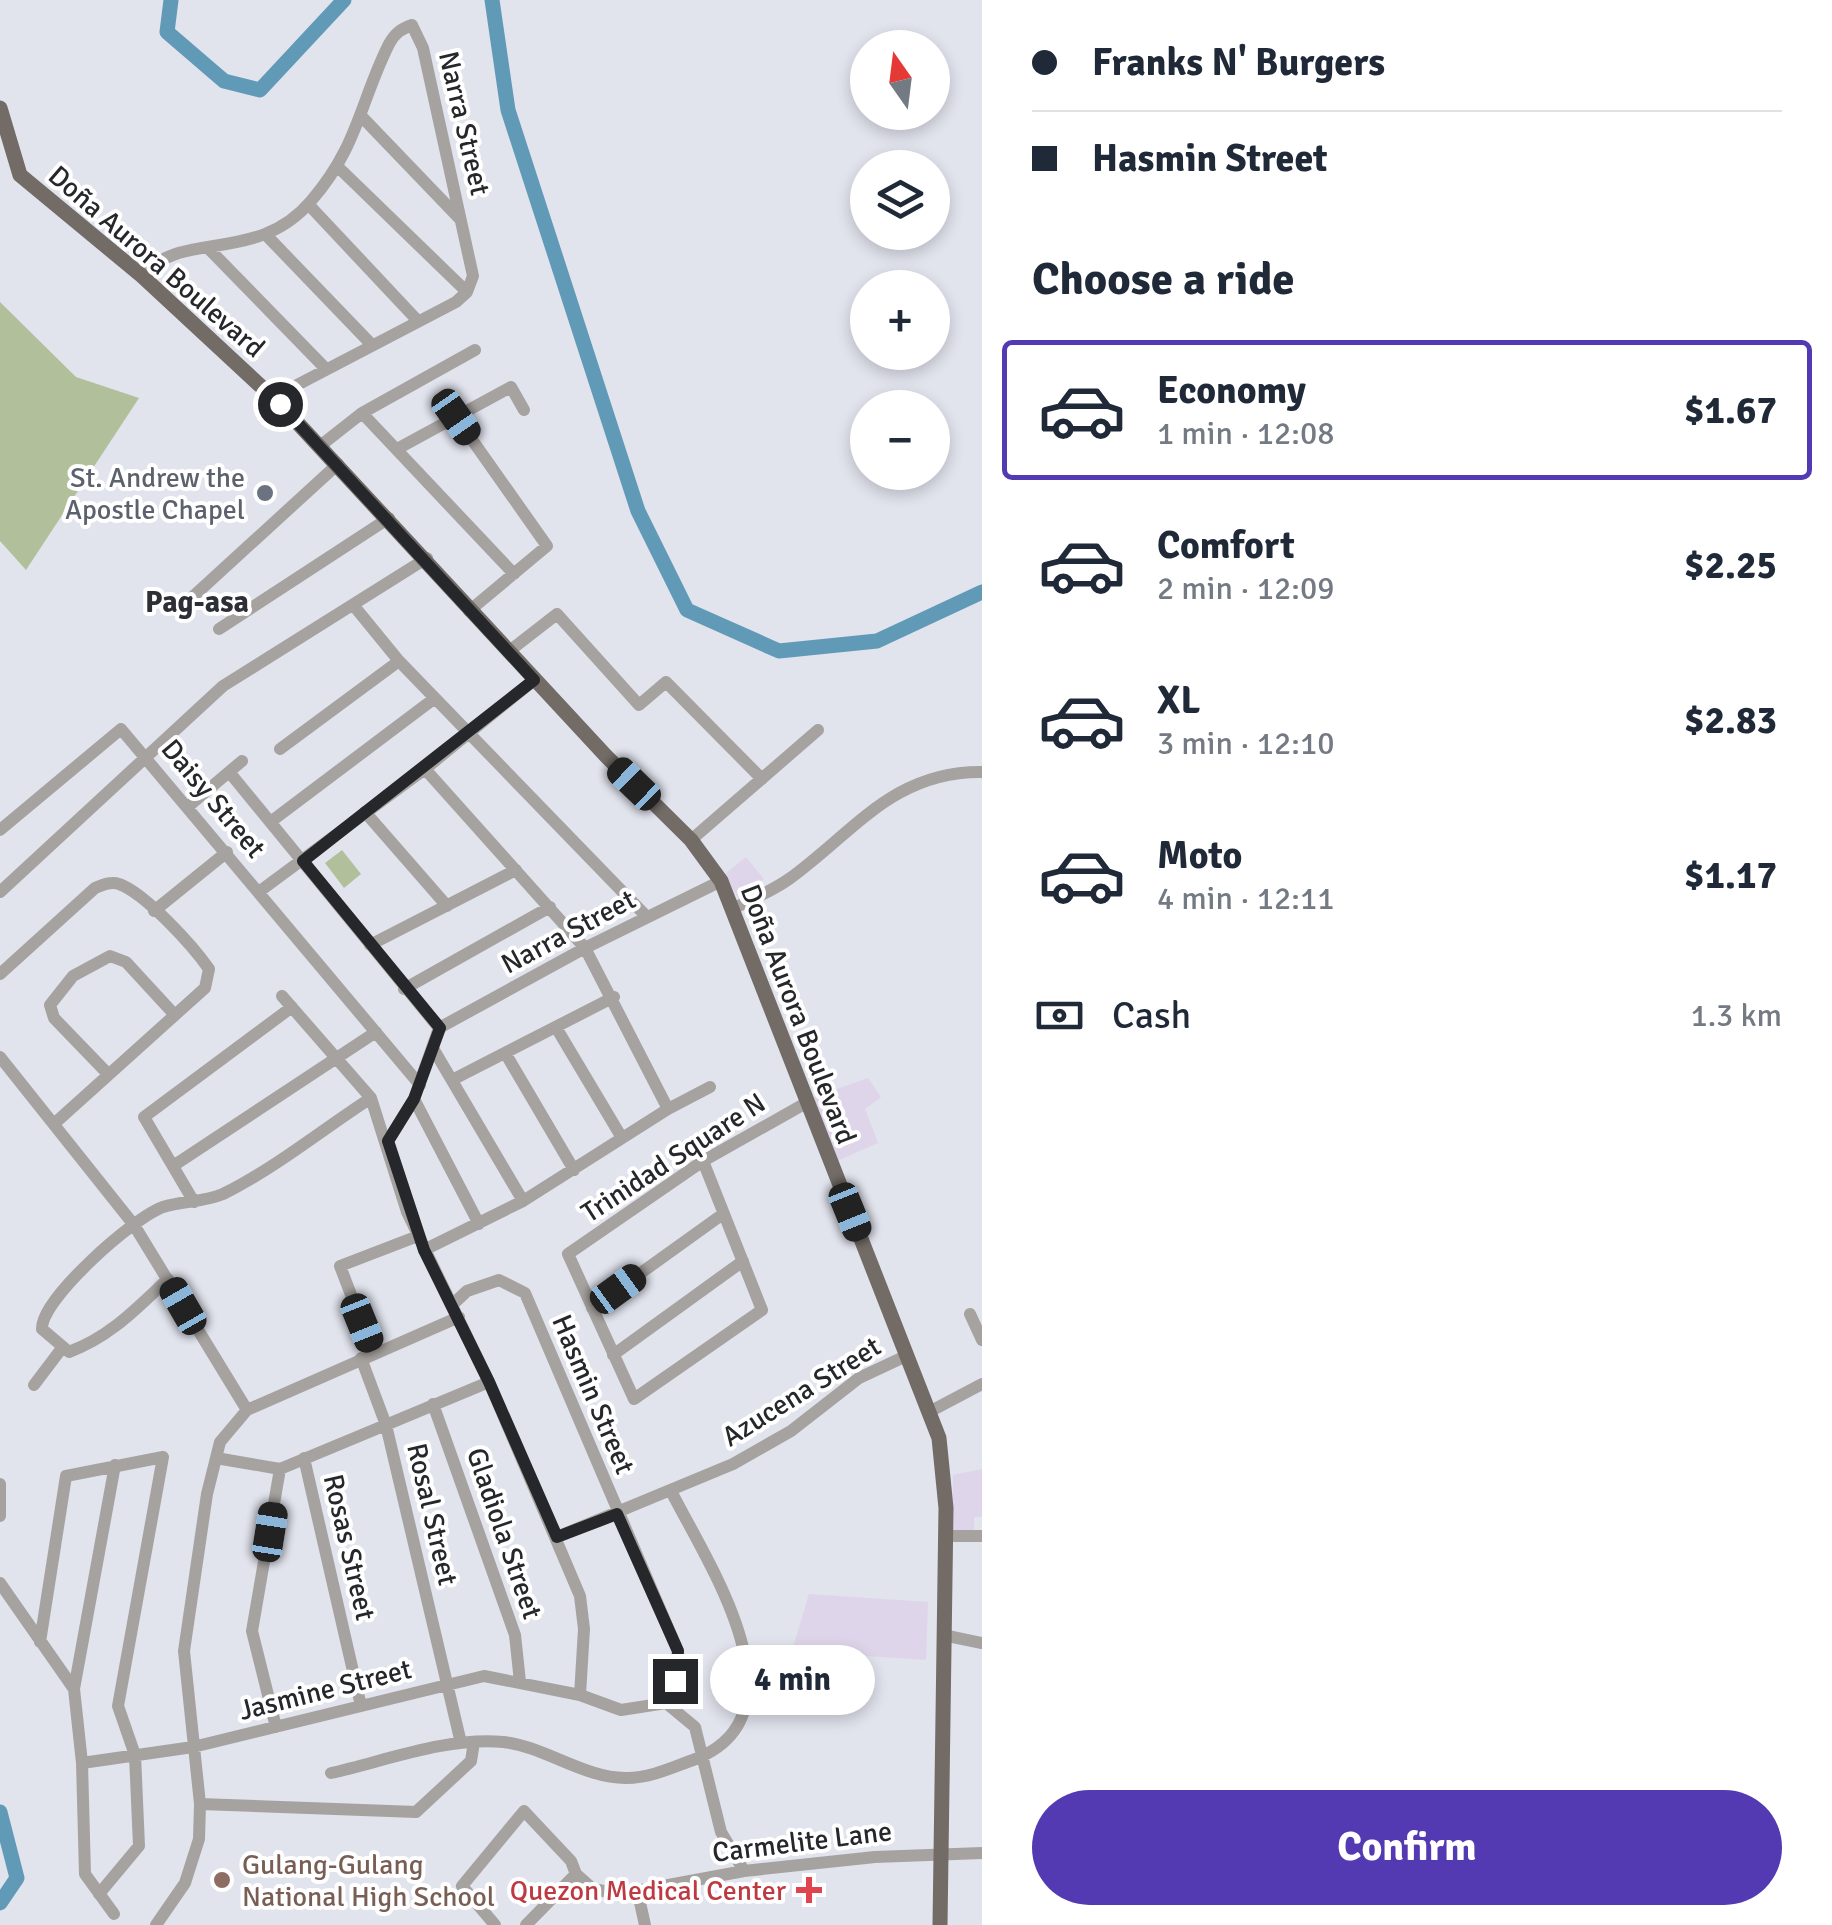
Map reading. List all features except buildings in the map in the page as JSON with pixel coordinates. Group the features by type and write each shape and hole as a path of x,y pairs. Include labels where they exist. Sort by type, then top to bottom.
{"main road":[{"name":"Doña Aurora Boulevard","path":"0,108 20,175 142,276 280,404 426,558 534,680 691,840 721,882 929,1412 944,1467 940,1925"}],"street":[{"name":"Narra Street","path":"142,276 156,260 179,251 210,250 268,237 309,205 338,167 363,118 390,42 399,30 412,25 423,48 462,221 473,276 467,292"},
{"path":"363,118 462,221"},
{"path":"280,404 296,385 467,292 338,167"},
{"path":"309,205 418,320"},
{"path":"268,237 372,345"},
{"path":"210,250 326,369"},
{"path":"320,446 362,412 474,350"},
{"path":"397,449 511,387 524,410"},
{"path":"362,412 514,574"},
{"path":"456,417 547,546 469,611"},
{"path":"186,602 338,464"},
{"path":"219,629 389,518"},
{"path":"0,892 223,686 426,558"},
{"path":"354,606 399,661 647,917"},
{"path":"508,652 556,614 638,704 666,682 762,779"},
{"path":"280,750 399,661"},
{"path":"260,891 425,768 534,680"},
{"path":"273,820 435,698"},
{"name":"Daisy Street","path":"0,830 122,729 190,805 420,1085"},
{"path":"691,840 818,730"},
{"path":"190,805 242,761"},
{"path":"425,768 585,948 614,997 668,1108"},
{"path":"734,908 793,876 850,824 880,804 922,781 982,772"},
{"path":"230,773 273,820 404,988 440,1028 414,1099 388,1141"},
{"path":"364,812 447,906"},
{"path":"154,911 227,852"},
{"path":"370,945 516,870"},
{"name":"Narra Street","path":"440,1028 585,948 721,882"},
{"path":"0,974 95,888 120,884 154,911 209,969 205,988 55,1123"},
{"path":"404,988 550,907"},
{"path":"108,1074 54,1018 50,1005 74,976 110,956 126,962 174,1013"},
{"path":"452,1080 507,1056 614,997"},
{"path":"194,1202 144,1117 287,1002 371,1098 418,1236 489,1382 557,1537 583,1614 580,1695"},
{"path":"557,1029 622,1138"},
{"path":"173,1166 376,1032"},
{"path":"434,1050 523,1201"},
{"path":"507,1056 574,1170"},
{"path":"0,1057 134,1225 247,1410"},
{"path":"424,1250 523,1201 668,1108 710,1087"},
{"path":"168,1279 113,1330 69,1352 42,1330 42,1321 69,1282 134,1225 162,1208 222,1194 371,1098"},
{"path":"414,1099 479,1224"},
{"name":"Trinidad Square N","path":"592,1308 568,1254 702,1161 806,1103"},
{"path":"702,1161 762,1310 634,1399 592,1308 723,1214"},
{"name":"Rosal Street","path":"418,1236 340,1266 386,1425 446,1684 468,1742"},
{"path":"613,1355 743,1261"},
{"name":"Hasmin Street","path":"456,1311 468,1291 499,1280 525,1293 678,1651 679,1670 666,1702"},
{"path":"156,1925 184,1882 199,1839 200,1804 184,1651 220,1442 247,1410 456,1311"},
{"path":"970,1314 982,1340"},
{"path":"34,1385 62,1348"},
{"name":"Azucena Street","path":"557,1537 672,1491 791,1431 859,1378 906,1356"},
{"path":"216,1458 280,1470 489,1382"},
{"path":"929,1412 982,1384"},
{"name":"Gladiola Street","path":"433,1404 516,1635 520,1682"},
{"path":"40,1642 66,1476 162,1457 118,1706 135,1755 139,1846 99,1894"},
{"name":"Rosas Street","path":"304,1458 361,1706"},
{"path":"114,1914 84,1874 82,1763 74,1689 115,1465"},
{"path":"276,1727 252,1631 280,1470"},
{"path":"0,1484 0,1516"},
{"path":"331,1773 468,1742 506,1742 624,1779 653,1775 722,1747 742,1723 746,1661 741,1628 672,1491"},
{"path":"945,1536 982,1536"},
{"path":"0,1582 74,1689"},
{"path":"942,1635 982,1644"},
{"name":"Jasmine Street","path":"82,1763 193,1747 484,1676 580,1695 621,1710 666,1702"},
{"path":"666,1702 695,1727 721,1832 744,1871"},
{"path":"200,1804 416,1812 471,1761 468,1742"},
{"path":"494,1925 462,1886 524,1812 571,1862 576,1874 526,1925"},
{"name":"Carmelite Lane","path":"576,1874 593,1889 620,1894 744,1871 942,1852 982,1854"},
{"path":"643,1891 638,1898 645,1925"}],"shaded area":[{"path":"746,857 764,879 739,900 725,874"},
{"path":"868,1078 881,1097 865,1109 878,1143 837,1161 812,1098"},
{"path":"982,1469 982,1517 974,1517 974,1532 952,1532 953,1475"},
{"path":"809,1594 928,1602 926,1660 792,1651"}],"green space":[{"path":"0,302 76,377 139,398 26,570 0,541"},
{"path":"342,850 361,874 344,888 325,863"}],"waterway":[{"path":"171,0 167,32 224,81 260,90 344,0"},
{"path":"492,0 508,110 638,511 687,610 779,651 877,641 982,592"},
{"path":"0,1812 17,1878 0,1903"}],"place":[{"name":"St. Andrew the Apostle Chapel","path":"265,493"},
{"name":"Gulang-Gulang National High School","path":"222,1880"},
{"name":"Quezon Medical Center","path":"809,1890"}],"district":[{"name":"Pag-asa","path":"197,602"}],"route":[{"path":"280,404 408,538 534,680 303,861 440,1028 414,1099 388,1141 408,1212 557,1537 617,1514 678,1651 675,1681"}]}
